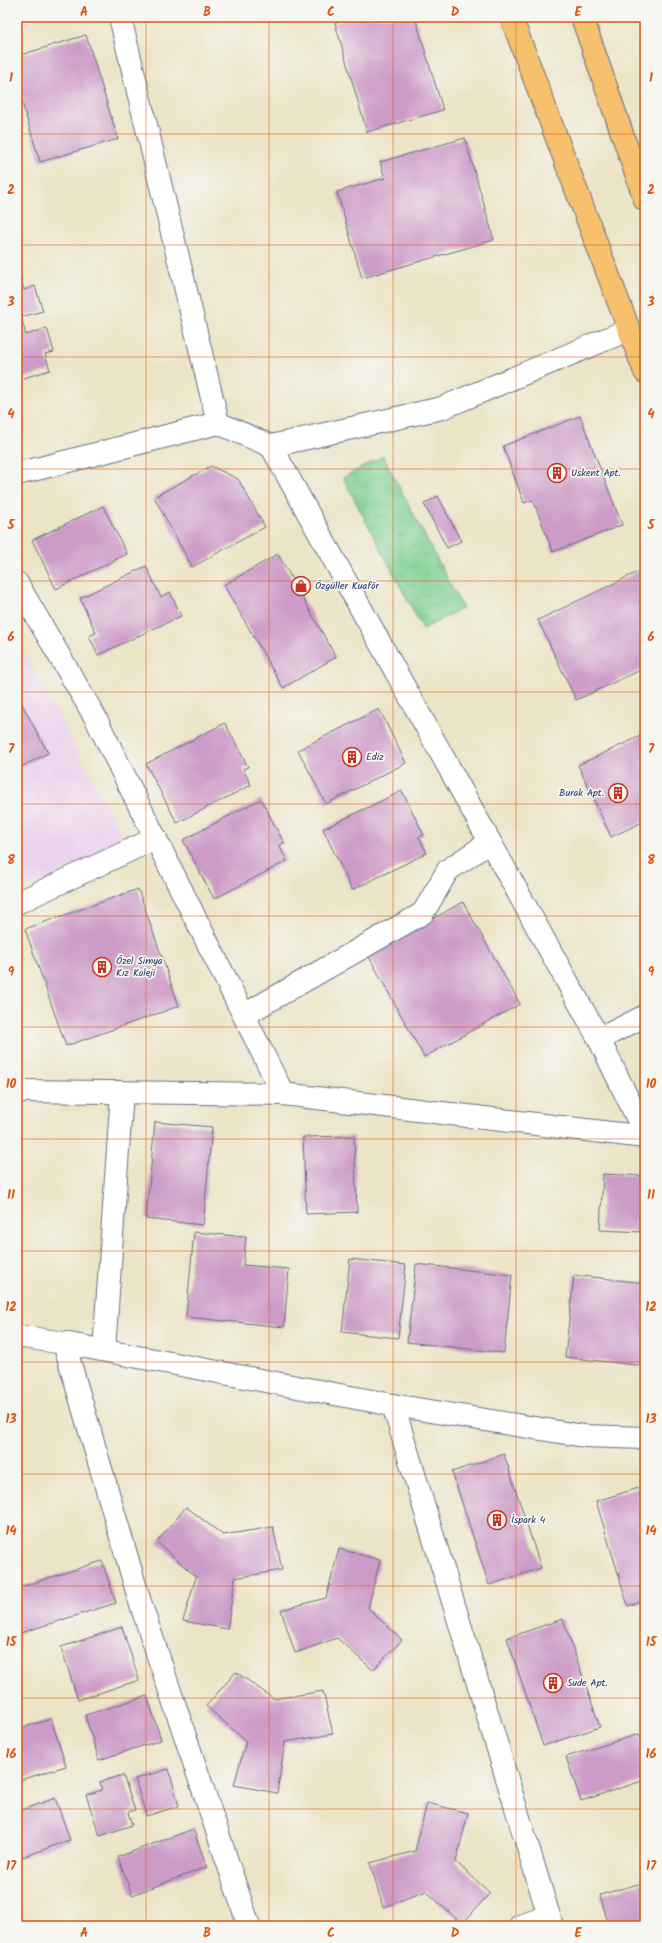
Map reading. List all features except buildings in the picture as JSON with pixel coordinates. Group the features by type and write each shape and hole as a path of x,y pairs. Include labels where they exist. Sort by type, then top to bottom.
{"main road":[{"path":"511,17 645,372"},
{"path":"582,17 645,200"}],"street":[{"path":"120,17 218,423"},
{"path":"17,474 218,423 271,446 442,408 628,330"},
{"path":"271,446 599,1039 645,1135"},
{"path":"17,584 95,717 283,1094"},
{"path":"17,903 156,838"},
{"path":"244,1015 422,913 448,870 490,842"},
{"path":"599,1039 645,1016"},
{"path":"17,1090 283,1094 645,1135"},
{"path":"104,1350 122,1092"},
{"path":"17,1336 104,1350 393,1405 584,1436 645,1438"},
{"path":"64,1343 140,1602 249,1926"},
{"path":"393,1405 550,1921 520,1926"}],"shaded area":[{"path":"17,639 125,841 17,892"}],"green space":[{"path":"383,456 463,608 423,629 343,478"}],"place":[{"name":"Uskent Apt.","path":"557,473"},
{"name":"Özgüller Kuaför","path":"301,586"},
{"name":"Ediz","path":"352,757"},
{"name":"Burak Apt.","path":"618,793"},
{"name":"Özel Simya Kız Koleji","path":"102,967"},
{"name":"İspark 4","path":"497,1520"},
{"name":"Sude Apt.","path":"553,1683"}]}
